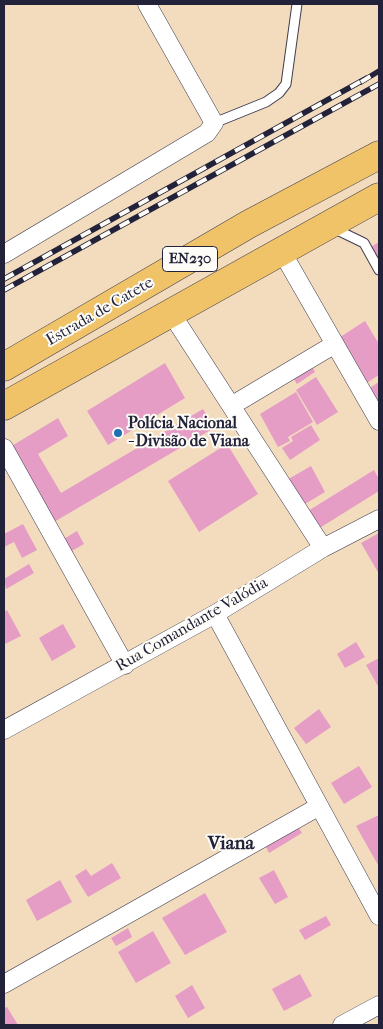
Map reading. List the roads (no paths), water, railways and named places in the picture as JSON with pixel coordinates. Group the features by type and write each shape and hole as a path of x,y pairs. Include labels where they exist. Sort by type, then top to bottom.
{"highway":[{"name":"Estrada de Catete","path":"4,367 250,224 379,155"},
{"name":"EN230","path":"4,406 379,197"}],"street":[{"path":"5,250 207,133 214,123 147,4"},
{"path":"282,252 379,421"},
{"path":"171,313 323,548"},
{"path":"231,406 335,344"},
{"path":"4,448 125,664"},
{"name":"Rua Comandante Valódia","path":"4,730 215,614 323,548 379,519"},
{"path":"215,614 318,807 379,916"},
{"path":"4,984 318,807"},
{"path":"342,1025 379,1005"}],"lane":[{"path":"214,123 266,102 280,93 286,84 296,4"},
{"path":"328,226 364,243 379,270"}],"railway":[{"path":"361,82 379,71"},
{"path":"4,279 367,78"},
{"path":"4,290 379,84"}],"place":[{"name":"Polícia Nacional - Divisão de Viana","path":"118,433"}],"district":[{"name":"Viana","path":"231,844"}]}
